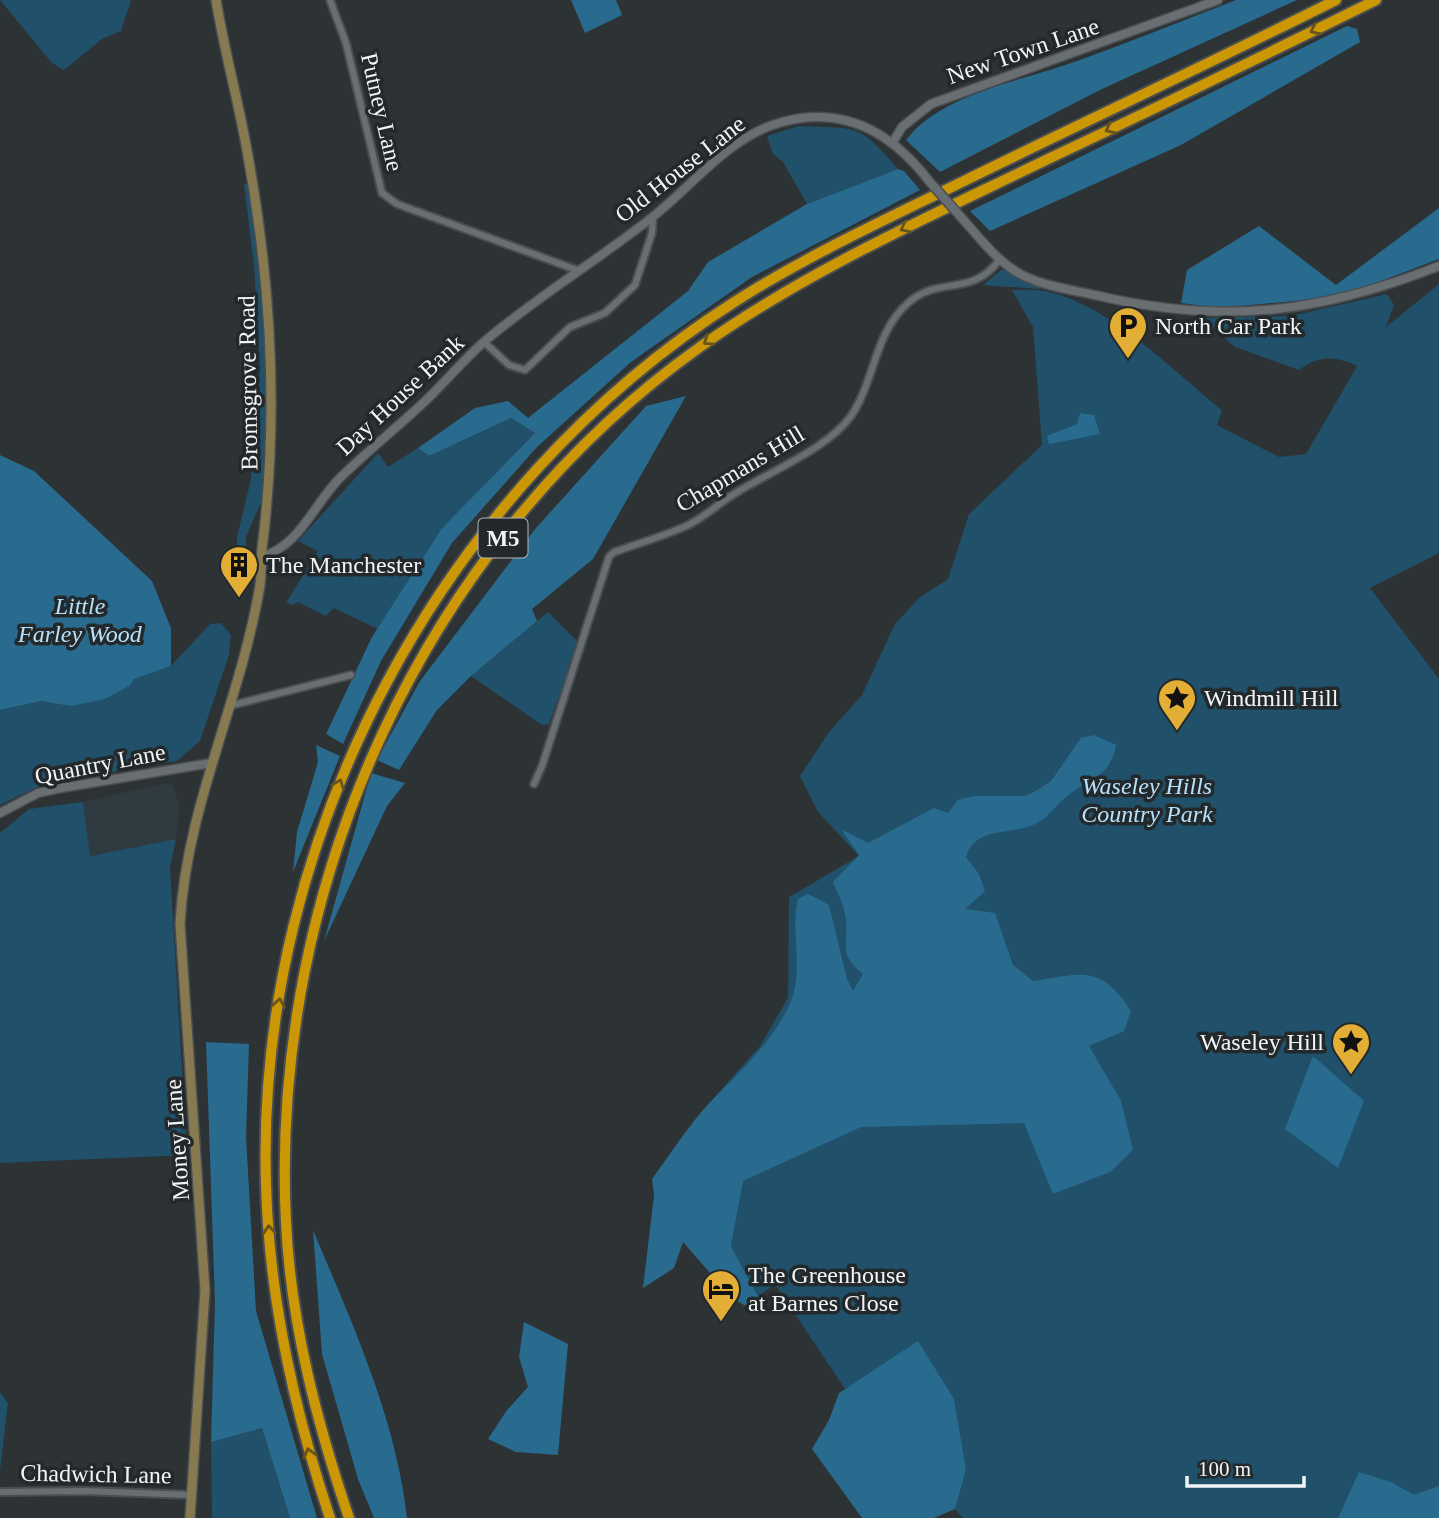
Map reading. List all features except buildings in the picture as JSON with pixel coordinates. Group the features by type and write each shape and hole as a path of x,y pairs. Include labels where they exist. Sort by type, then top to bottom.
{"highway":[{"name":"M5","path":"330,1518 299,1418 275,1288 266,1181 275,1033 304,891 341,777 387,682 436,599 483,533 568,437 672,346 734,302 845,239 1336,0"},
{"name":"M5","path":"349,1518 313,1403 297,1321 286,1228 285,1160 294,1022 324,886 348,811 408,680 452,609 543,488 598,431 698,348 774,297 883,239 1376,0"}],"main road":[{"name":"Bromsgrove Road","path":"211,763 229,706 259,590 271,464 270,334 250,172 216,0"},
{"name":"Money Lane","path":"190,1518 205,1279 180,925 188,849 211,763"}],"street":[{"name":"Putney Lane","path":"330,0 346,43 382,193 408,208 577,270"},
{"name":"New Town Lane","path":"893,142 902,127 931,104 1218,0"},
{"name":"Old House Lane","path":"577,270 653,217 721,155 754,132 783,122 831,118 855,122 893,142 908,154 1000,259 1021,274 1044,283 1138,305 1213,313 1332,302 1439,266"},
{"path":"484,342 509,365 525,370 570,327 605,313 638,281 652,233 653,217"},
{"name":"Chapmans Hill","path":"534,784 609,557 614,552 700,520 728,498 832,437 850,416 864,391 887,328 900,311 925,292 979,281 1000,259"},
{"name":"Day House Bank","path":"261,557 272,554 293,538 337,481 422,405 484,342 577,270"},
{"path":"229,706 351,675"},
{"name":"Quantry Lane","path":"0,813 38,793 211,763"},
{"name":"Chadwich Lane","path":"0,1492 83,1491 192,1495"}],"shaded area":[{"path":"171,782 180,805 176,839 89,856 83,802"}],"green space":[{"path":"0,0 131,0 121,31 102,39 64,70 52,63"},
{"path":"571,0 616,0 622,15 585,33"},
{"path":"1236,0 1297,0 1102,89 940,172 906,140 940,110 962,99 1080,60"},
{"path":"1347,26 1357,29 1360,42 1181,145 990,231 970,211"},
{"path":"799,126 856,131 874,143 898,169 807,204 783,162 773,154 767,136"},
{"path":"898,169 904,171 920,190 752,277 631,362 537,447 452,543 381,661 343,744 326,734 372,637 442,528 535,433 511,418 429,456 418,448 475,408 508,401 528,418 688,291 708,262 807,204"},
{"path":"248,183 259,261 267,381 264,495 246,537 245,583 236,580 237,537 251,479 260,367 254,265 244,184"},
{"path":"1439,208 1439,259 1339,297 1218,308 1181,303 1187,270 1259,226 1336,285"},
{"path":"1007,269 1037,283 1040,289 983,285 1001,270"},
{"name":"Waseley Hills Country Park","path":"1439,284 1439,553 1370,588 1439,679 1439,1518 963,1518 955,1509 966,1470 918,1342 845,1389 775,1284 759,1296 731,1246 742,1182 652,1179 704,1109 760,1046 788,998 789,897 859,856 818,812 800,776 829,732 862,695 895,624 920,597 948,579 969,514 1042,445 1033,327 1012,290 1040,290 1068,298 1115,323 1222,410 1217,425 1279,457 1306,454 1357,366 1341,360 1327,359 1313,362 1299,370 1235,347 1202,318 1291,316 1387,294 1394,305 1386,327"},
{"path":"686,396 593,559 532,609 537,621 471,676 437,710 399,770 377,760 420,681 536,528 646,406"},
{"path":"1080,413 1094,415 1100,434 1049,444 1047,436 1077,424"},
{"path":"511,418 535,433 442,528 378,629 334,608 326,616 298,602 292,605 286,603 318,551 298,541 378,453 388,467 418,448 429,456"},
{"name":"Little Farley Wood","path":"0,455 34,471 152,581 171,628 171,666 134,679 129,686 105,699 71,706 42,701 0,710"},
{"path":"548,612 578,642 549,724 542,725 471,676"},
{"path":"221,623 231,635 229,655 200,741 177,761 46,783 0,805 0,710 42,701 54,703 171,666 210,624"},
{"path":"1094,735 1116,745 1104,771 1067,796 1039,822 987,835 971,847 966,857 979,874 985,891 965,909 995,913 1013,965 1033,981 1089,975 1110,985 1131,1011 1124,1031 1089,1046 1121,1101 1133,1150 1110,1172 1053,1194 1024,1123 861,1127 743,1181 731,1246 761,1301 760,1315 731,1297 683,1242 674,1268 643,1288 654,1195 652,1179 696,1118 752,1059 783,1017 795,988 795,924 798,899 808,894 829,905 847,979 853,991 863,974 854,966 847,953 845,914 833,882 859,855 841,829 868,843 934,808 948,813 958,800 974,796 1024,796 1051,781 1081,738"},
{"path":"316,745 340,756 293,872 297,832 318,762"},
{"path":"371,773 405,783 387,806 324,941"},
{"path":"83,802 90,856 176,839 170,867 187,1155 0,1163 0,833 29,809"},
{"path":"206,1042 249,1044 246,1137 256,1311 317,1518 290,1518 262,1428 211,1442 215,1302"},
{"path":"1313,1056 1364,1101 1338,1168 1285,1129"},
{"path":"313,1230 383,1407 407,1518 374,1518 358,1479 322,1354"},
{"path":"524,1322 568,1344 558,1455 516,1452 488,1439 507,1410 528,1387 519,1357"},
{"path":"918,1341 954,1399 966,1470 955,1509 934,1518 862,1518 812,1449 829,1420 839,1393"},
{"path":"0,1392 8,1403 0,1471"},
{"path":"262,1428 290,1518 212,1518 211,1442"},
{"path":"1359,1472 1391,1482 1414,1495 1439,1486 1439,1518 1338,1518"}],"place":[{"name":"North Car Park","path":"1128,360"},
{"name":"The Manchester","path":"239,599"},
{"name":"Windmill Hill","path":"1177,732"},
{"name":"Waseley Hill","path":"1351,1076"},
{"name":"The Greenhouse at Barnes Close","path":"721,1323"}]}
